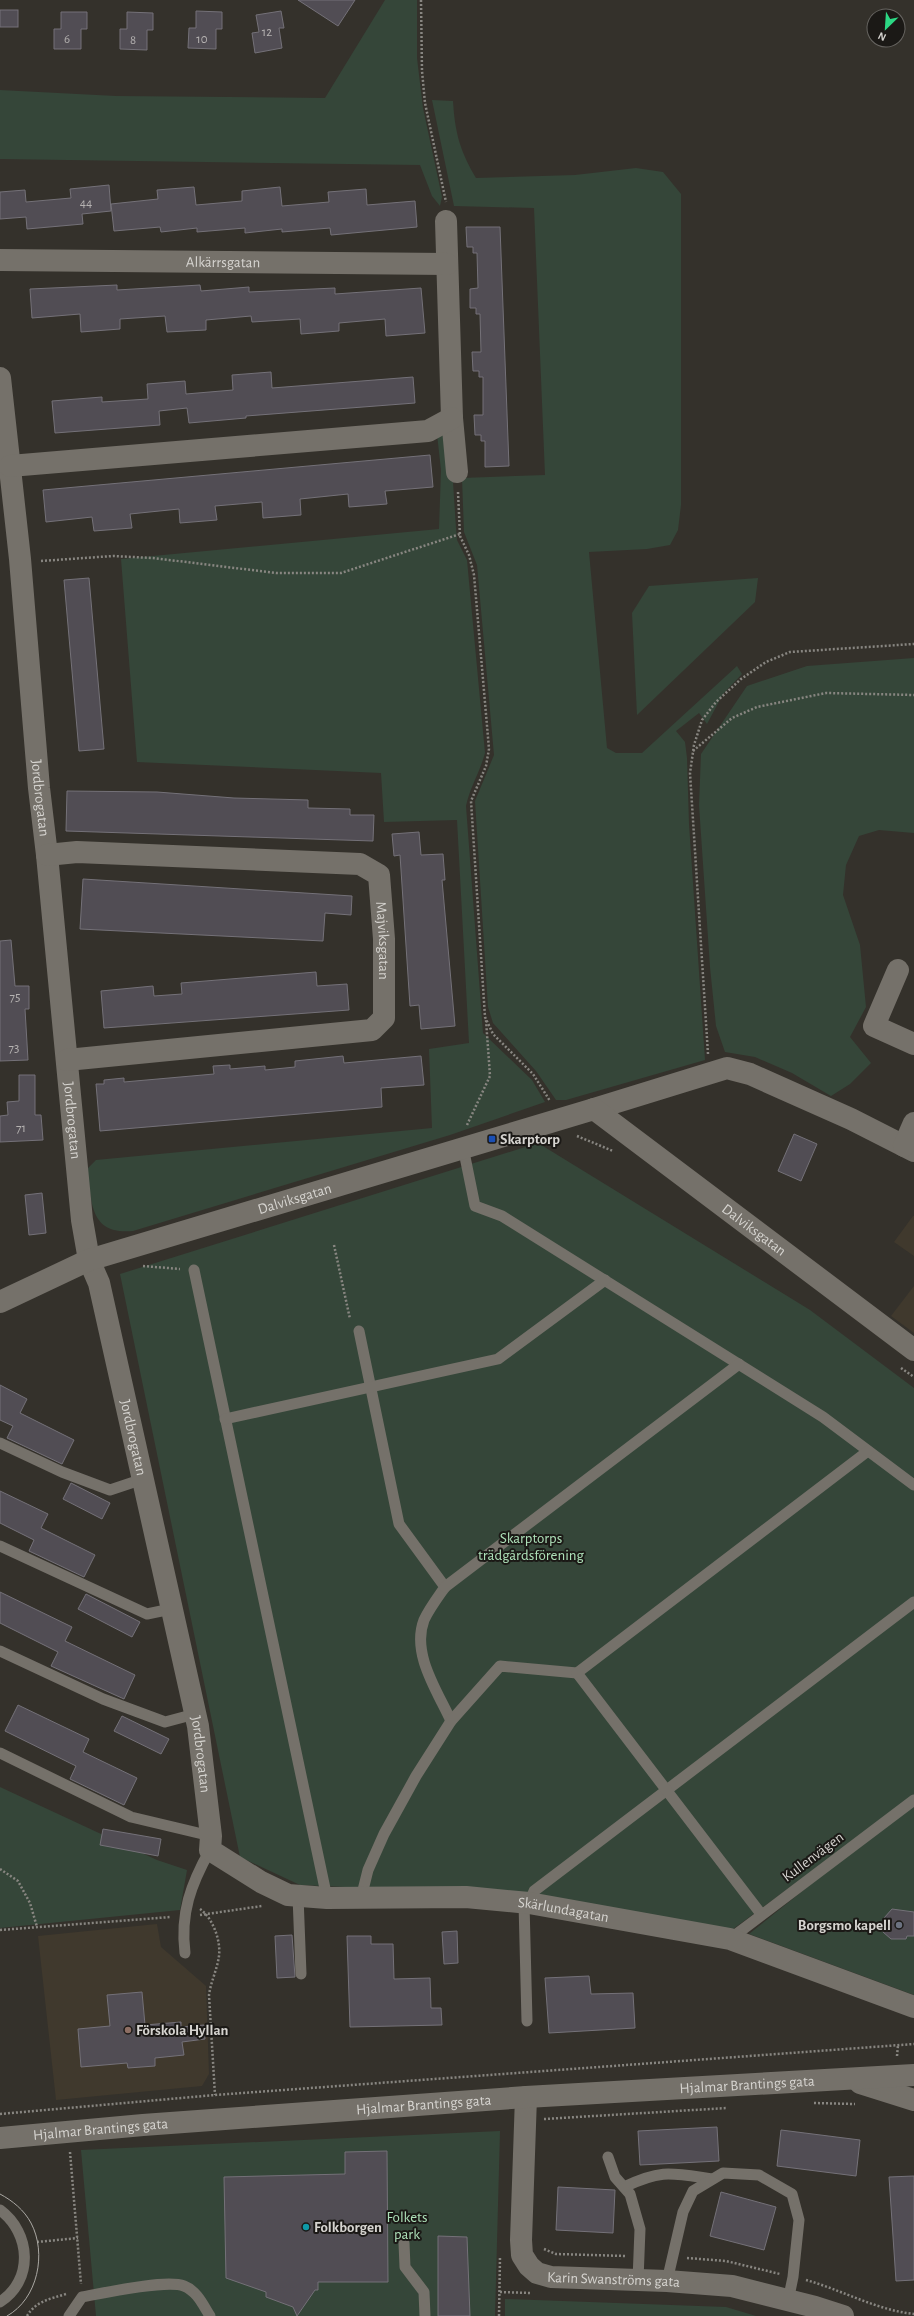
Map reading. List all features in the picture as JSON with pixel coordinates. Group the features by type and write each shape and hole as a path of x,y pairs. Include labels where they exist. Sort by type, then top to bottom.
{"street":[{"path":"446,221 452,418 457,472"},
{"name":"Alkärrsgatan","path":"0,260 447,264"},
{"name":"Jordbrogatan","path":"0,378 20,563 39,788 47,855 82,1220 89,1260 99,1283 195,1714 211,1843"},
{"path":"10,466 428,431 452,418"},
{"name":"Majviksgatan","path":"47,855 77,852 360,864 379,875 384,939 384,1018 372,1030 67,1060"},
{"path":"898,970 874,1026 914,1044"},
{"name":"Dalviksgatan","path":"0,1302 89,1260 727,1068 750,1074 851,1119 909,1149"},
{"name":"Dalviksgatan","path":"594,1109 914,1350"},
{"path":"909,1149 914,1123"},
{"name":"Skärlundagatan","path":"211,1843 261,1882 293,1895 327,1898 466,1897 527,1903 730,1939 914,2007"},
{"name":"Hjalmar Brantings gata","path":"0,2138 143,2125 526,2097 849,2080 914,2075"},
{"name":"Hjalmar Brantings gata","path":"849,2080 914,2100"},
{"name":"Karin Swanströms gata","path":"526,2097 521,2240 522,2255 528,2266 537,2273 551,2277 667,2281 732,2286 796,2307 844,2316"}],"lane":[{"path":"464,1147 475,1206 502,1216 823,1417 914,1485"},
{"path":"194,1270 327,1898"},
{"path":"225,1419 498,1359 605,1280"},
{"path":"359,1330 399,1524 445,1587"},
{"path":"451,1721 426,1666 420,1642 424,1621 445,1587 739,1364"},
{"path":"0,1443 62,1472 110,1490 143,1479"},
{"path":"361,1898 368,1870 384,1834 416,1776 451,1721 500,1666 577,1673 868,1451"},
{"path":"0,1546 147,1614 171,1609"},
{"path":"527,2021 527,1903 534,1891 914,1602"},
{"path":"0,1651 103,1700 165,1722 195,1714"},
{"path":"577,1673 761,1914"},
{"path":"0,1754 131,1817 211,1843 196,1876 192,1894 184,1916 185,1952"},
{"name":"Kullenvägen","path":"730,1939 761,1914 914,1800"},
{"path":"293,1895 301,1974"},
{"path":"608,2157 615,2176 630,2194 640,2229 638,2280"},
{"path":"667,2281 683,2212 693,2191 723,2172 759,2175 792,2194 799,2220 793,2277 796,2307"},
{"path":"624,2187 649,2176 669,2173 712,2179"},
{"path":"0,2210 15,2224 24,2244 24,2265 20,2278 14,2288 0,2302"},
{"path":"404,2243 405,2267 424,2292 425,2316"},
{"path":"69,2316 82,2297 165,2284 184,2286 198,2297 210,2316"}],"path":[{"path":"421,0 422,71 425,103 446,196 446,221"},
{"path":"457,472 460,534 469,556 474,575 488,749 486,766 471,801 490,1076 463,1134 464,1147"},
{"path":"20,563 113,556 153,558 276,573 340,573 460,534"},
{"path":"710,1073 702,974 690,773 693,751 702,720 716,702 741,679 766,662 790,652 914,644"},
{"path":"693,751 732,718 757,707 826,693 914,696"},
{"path":"485,1017 493,1034 532,1074 549,1098"},
{"path":"573,1135 586,1138 617,1154"},
{"path":"334,1245 350,1318 359,1330"},
{"path":"139,1266 194,1270"},
{"path":"899,1366 914,1377"},
{"path":"0,1869 18,1881 30,1903 37,1927"},
{"path":"192,1894 198,1908 208,1914 217,1937 219,1955 211,1981 209,1995 215,2095"},
{"path":"0,1930 208,1914 274,1904 293,1895"},
{"path":"0,2114 215,2095 914,2044"},
{"path":"813,2103 861,2104"},
{"path":"525,2121 734,2107"},
{"path":"71,2152 82,2289"},
{"path":"24,2244 78,2238"},
{"path":"499,2316 500,2253"},
{"path":"27,2316 33,2306 38,2302 67,2294"}],"shaded area":[{"path":"914,1216 914,1256 894,1242"},
{"path":"914,1286 914,1333 891,1316"},
{"name":"Förskola Hyllan","path":"157,1924 161,1947 206,1986 209,2074 202,2086 56,2100 38,1936"}],"green space":[{"path":"385,0 417,0 417,58 423,108 442,197 440,206 432,196 420,165 0,159 0,90 116,96 325,98"},
{"path":"432,100 453,101 455,123 459,141 476,178 575,175 636,168 663,172 681,194 681,505 678,530 670,545 647,549 589,552 607,748 616,753 642,753 737,666 742,674 723,694 707,724 699,713 676,731 685,742 687,758 689,824 705,1060 566,1100 556,1100 536,1071 493,1023 488,1007 475,801 494,755 477,565 464,532 462,478 545,475 534,208 454,206"},
{"path":"437,434 450,436 457,540 467,560 485,753 466,806 483,1033 532,1080 545,1102 450,1135 133,1231 119,1231 108,1228 100,1222 95,1214 90,1193 87,1169 96,1160 432,1128 429,1049 469,1043 457,820 384,822 381,773 137,762 121,559 439,529 441,470"},
{"path":"758,578 755,602 637,715 632,613 649,586"},
{"path":"914,658 914,833 879,830 859,836 846,865 843,895 860,945 866,1007 850,1037 871,1063 850,1084 831,1096 792,1073 755,1057 725,1052 716,1026 710,967 699,805 701,754 747,686 807,666"},
{"name":"Skarptorps trädgårdsförening","path":"538,1143 810,1310 914,1388 914,1796 729,1932 529,1895 300,1885 240,1857 120,1274"},
{"path":"0,1787 157,1860 187,1870 180,1910 0,1928"},
{"path":"914,1805 914,1995 749,1934 896,1816"},
{"name":"Folkets park","path":"500,2131 495,2316 96,2316 81,2150"},
{"path":"505,2299 726,2307 756,2316 505,2316"}],"building":[{"path":"298,0 355,0 338,26"},
{"path":"0,10 18,10 18,27 0,27"},
{"path":"196,11 222,12 222,29 216,29 216,49 188,48 189,28 196,28"},
{"path":"281,11 284,28 279,28 282,48 255,53 252,33 259,32 256,15"},
{"path":"61,12 87,12 87,29 81,29 81,49 54,49 54,29 61,29"},
{"path":"127,12 153,13 153,30 147,30 147,50 120,49 120,29 127,29"},
{"path":"109,185 111,211 82,214 83,224 27,229 26,217 0,219 0,192 25,190 26,202 71,198 70,189"},
{"path":"194,187 196,205 242,201 242,191 280,187 282,206 329,202 328,192 366,189 367,205 415,201 417,227 331,235 330,228 282,232 282,229 245,233 245,228 197,232 197,228 161,232 160,227 114,231 111,204 158,199 157,190"},
{"path":"466,227 500,227 509,466 485,467 485,441 481,441 481,435 475,435 474,415 483,415 483,377 479,377 479,371 473,371 472,352 481,352 480,314 476,314 476,308 470,308 470,289 478,288 477,253 473,253 473,247 467,247"},
{"path":"117,285 117,290 200,285 201,291 249,287 249,292 335,288 335,294 421,288 425,333 386,336 385,319 339,323 339,331 301,334 300,319 252,322 251,316 206,320 206,330 167,332 165,316 120,319 120,329 81,332 80,314 32,318 30,289"},
{"path":"271,372 272,388 413,377 415,403 246,416 246,418 189,423 187,408 159,411 160,425 55,433 52,401 102,397 102,402 148,399 147,384 185,381 186,394 233,390 232,375"},
{"path":"430,455 433,487 385,491 387,504 349,507 348,494 300,499 301,515 263,518 262,502 215,506 217,520 180,523 179,509 130,514 132,528 94,531 92,517 46,522 43,490"},
{"path":"89,578 104,749 79,751 64,580"},
{"path":"67,791 157,792 234,798 308,800 308,808 350,809 350,815 374,815 373,841 66,831"},
{"path":"419,832 421,855 443,854 445,880 442,880 455,1026 421,1029 419,1005 410,1006 400,855 394,856 392,834"},
{"path":"83,879 352,896 351,915 325,913 323,941 80,929"},
{"path":"11,940 15,986 29,986 29,1009 25,1009 28,1060 0,1061 0,941"},
{"path":"316,972 317,986 347,984 349,1010 104,1028 101,991 153,986 154,996 182,994 181,983"},
{"path":"343,1056 344,1063 421,1056 424,1085 381,1088 382,1107 100,1131 96,1084 104,1084 104,1080 124,1078 124,1082 214,1074 213,1066 230,1065 230,1069 265,1066 265,1070 295,1067 295,1061"},
{"path":"19,1075 35,1075 35,1115 41,1115 43,1140 0,1142 0,1116 8,1115 7,1102 19,1101"},
{"path":"794,1134 817,1144 801,1181 778,1171"},
{"path":"42,1193 46,1233 29,1235 25,1195"},
{"path":"0,1385 27,1399 20,1413 74,1440 62,1464 7,1438 13,1426 0,1420"},
{"path":"71,1483 110,1503 102,1519 63,1499"},
{"path":"0,1491 48,1514 41,1528 95,1555 84,1577 29,1551 34,1540 0,1523"},
{"path":"0,1592 72,1627 65,1641 135,1675 124,1699 51,1666 58,1652 0,1623"},
{"path":"86,1594 140,1622 132,1637 78,1609"},
{"path":"18,1705 89,1739 83,1752 137,1778 124,1805 70,1779 76,1766 5,1731"},
{"path":"122,1716 169,1739 161,1754 114,1731"},
{"path":"103,1829 161,1839 158,1856 100,1845"},
{"name":"Borgsmo kapell","path":"892,1909 914,1912 914,1936 907,1936 906,1939 891,1939 883,1932 884,1918"},
{"path":"457,1931 458,1963 444,1964 442,1932"},
{"path":"292,1935 295,1977 277,1978 275,1936"},
{"path":"347,1936 371,1936 371,1944 393,1944 394,1979 430,1978 431,2008 441,2008 442,2025 350,2027"},
{"path":"589,1976 591,1994 633,1993 635,2028 549,2033 545,1978"},
{"path":"142,1992 145,2025 181,2022 181,2027 204,2025 205,2039 182,2042 184,2055 155,2058 155,2066 128,2068 127,2063 81,2067 78,2029 110,2026 107,1995"},
{"path":"717,2127 719,2161 640,2165 638,2131"},
{"path":"781,2130 860,2140 856,2176 777,2166"},
{"name":"Folkborgen","path":"387,2151 388,2282 318,2282 318,2290 315,2290 297,2316 293,2307 266,2297 266,2292 226,2278 224,2177 345,2174 345,2152"},
{"path":"914,2176 914,2280 896,2281 889,2177"},
{"path":"558,2187 615,2190 613,2233 556,2230"},
{"path":"721,2192 776,2207 764,2250 710,2236"},
{"path":"438,2236 467,2237 470,2316 438,2316"}],"tram line":[{"path":"0,2194 18,2206 31,2223 36,2235 39,2261 37,2274 26,2299 18,2308 7,2316"}],"place":[{"name":"Skarptorp","path":"492,1139"},
{"name":"Borgsmo kapell","path":"899,1925"},
{"name":"Förskola Hyllan","path":"128,2030"},
{"name":"Folkborgen","path":"306,2227"}]}
